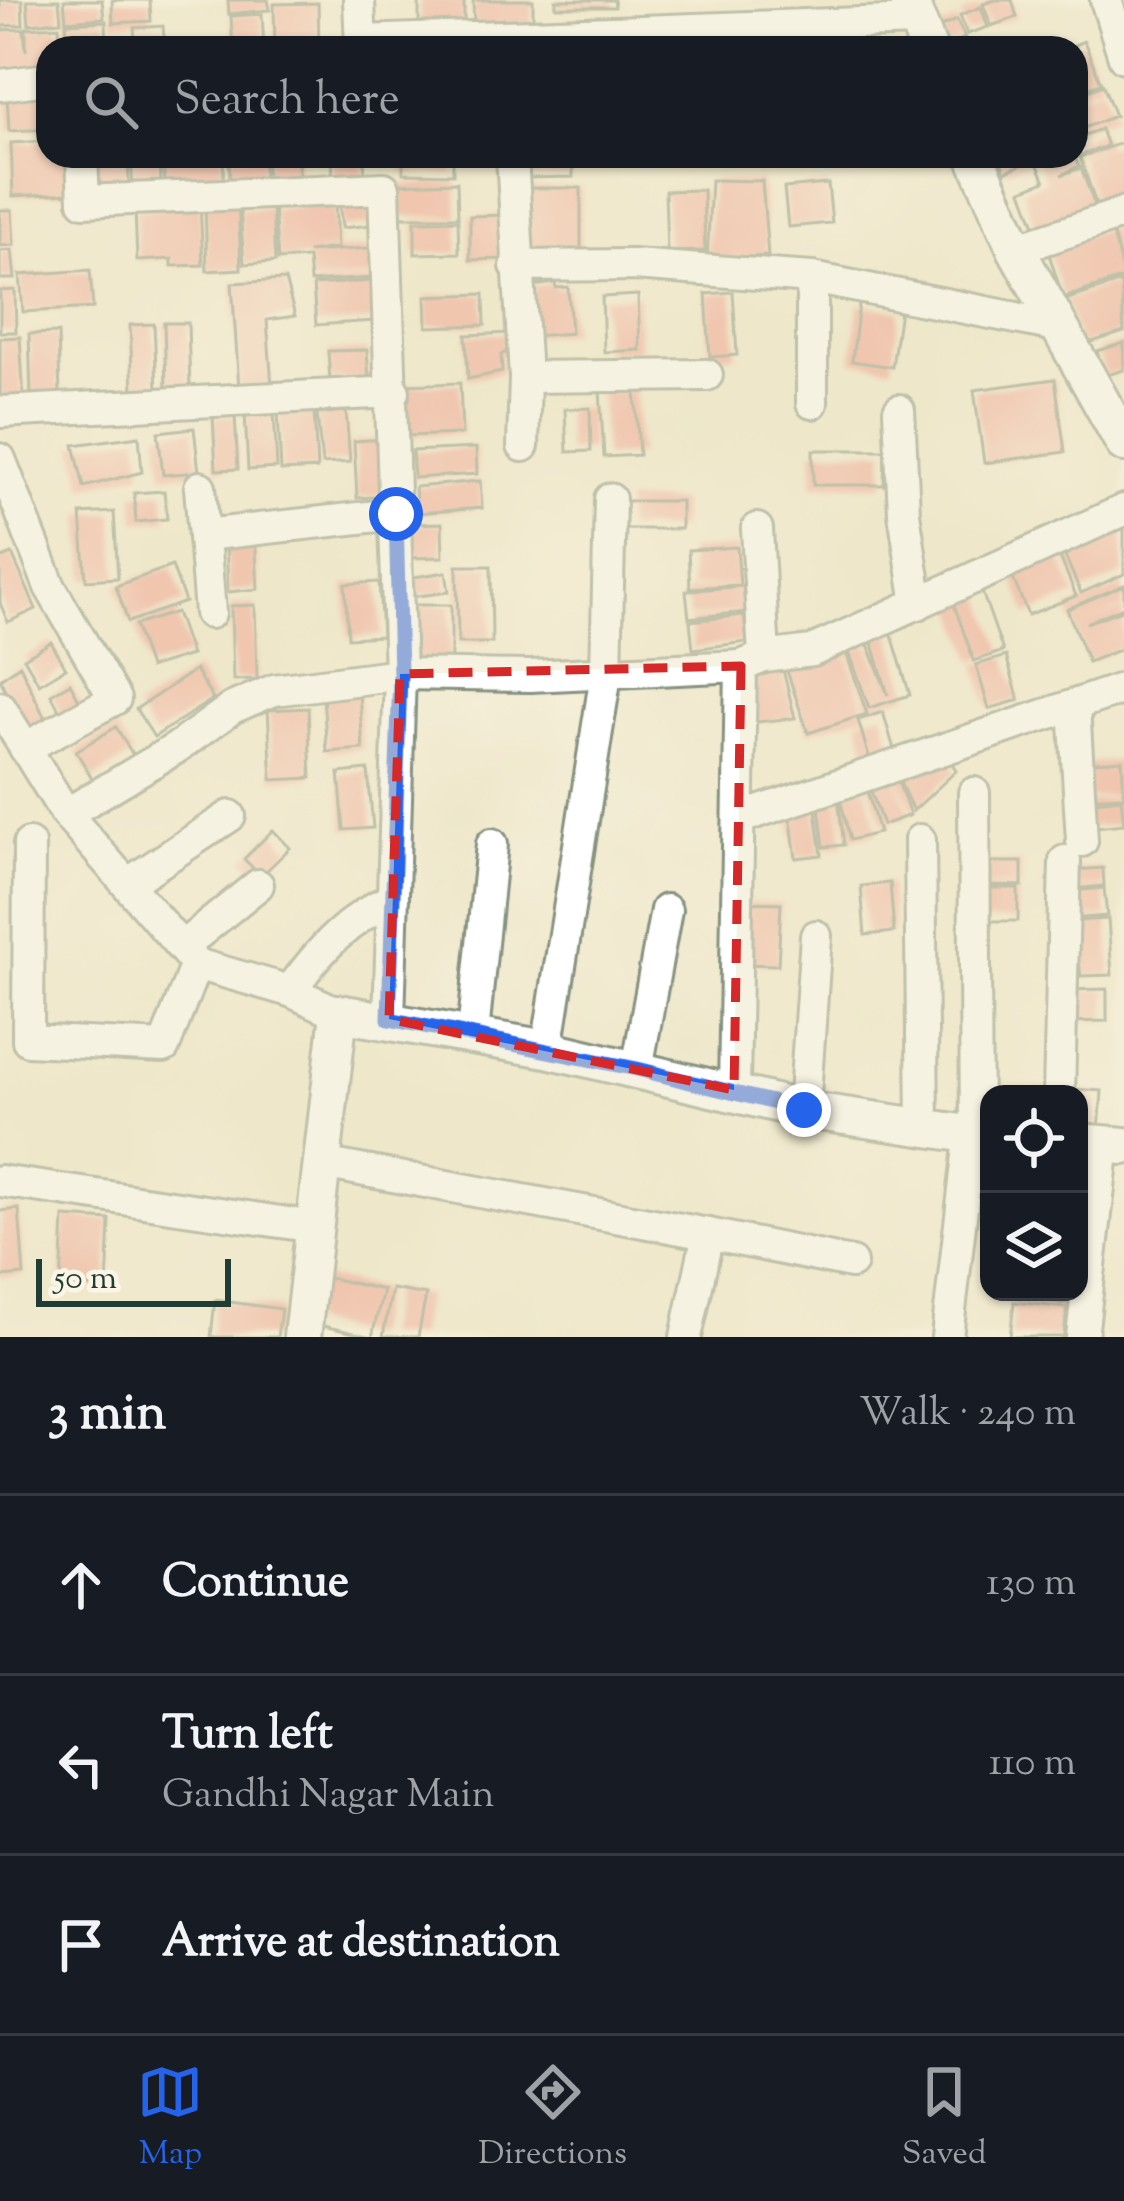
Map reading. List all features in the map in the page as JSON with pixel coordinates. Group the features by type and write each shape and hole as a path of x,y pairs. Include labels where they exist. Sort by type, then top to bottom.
{"street":[{"path":"359,0 361,36"},
{"path":"1106,0 1124,57"},
{"path":"664,36 918,23"},
{"path":"0,85 36,80"},
{"path":"83,168 84,201 384,188 400,674 389,1019"},
{"path":"512,168 525,377 523,446"},
{"path":"980,168 1057,326 1120,426"},
{"path":"1016,249 1124,213"},
{"path":"516,266 633,265 812,278 1057,326"},
{"path":"812,278 812,403"},
{"path":"525,377 707,374"},
{"path":"0,412 394,392"},
{"path":"899,410 904,513 918,604"},
{"path":"0,459 50,587 115,698 25,748"},
{"path":"200,487 211,613"},
{"path":"547,1049 606,674 610,499"},
{"path":"66,814 178,747 232,708 274,690 400,674 606,674 753,662 812,652 1124,510"},
{"path":"204,535 396,514"},
{"path":"734,1090 757,529"},
{"path":"743,818 1124,688"},
{"path":"0,706 66,814 189,955 339,1013 547,1049 804,1110 978,1137"},
{"path":"1060,1085 1073,851 1074,706"},
{"path":"946,1337 978,1137 974,794"},
{"path":"128,884 230,816"},
{"path":"920,840 923,1128"},
{"path":"29,844 15,914 28,1040 164,1047 189,955 258,885"},
{"path":"473,1034 492,844"},
{"path":"290,991 331,937 353,917 393,898"},
{"path":"637,1069 666,910"},
{"path":"804,1110 816,936"},
{"path":"309,1336 315,1227 339,1013"},
{"path":"1082,1337 1102,1144"},
{"path":"322,1163 851,1263"},
{"path":"0,1181 315,1227"},
{"path":"686,1337 708,1234"}],"highlighted area":[{"path":"741,666 734,1090 389,1019 400,674"}],"building":[{"path":"0,0 22,0 23,25 0,26"},
{"path":"27,0 59,0 61,21 29,24"},
{"path":"64,0 102,0 104,18 66,21"},
{"path":"112,0 150,0 151,21 113,23"},
{"path":"228,0 268,0 270,10 229,14"},
{"path":"419,0 464,0 464,25 419,25"},
{"path":"473,0 533,0 533,25 474,27"},
{"path":"556,0 614,0 615,7 556,7"},
{"path":"1012,0 1017,17 991,26 983,4"},
{"path":"318,3 319,36 275,36 274,4"},
{"path":"981,7 988,27 967,34 960,15"},
{"path":"262,14 263,36 232,36 231,16"},
{"path":"957,20 964,36 932,36 928,32"},
{"path":"106,21 107,36 67,36 66,23"},
{"path":"59,26 59,36 36,36 36,66 0,70 0,30 24,29 26,51 26,28"},
{"path":"163,26 164,36 135,36 134,28"},
{"path":"1088,51 1101,83 1088,88"},
{"path":"1103,85 1115,116 1088,126 1088,91"},
{"path":"36,92 36,130 9,131 7,94"},
{"path":"1101,129 1107,146 1088,153 1088,134"},
{"path":"36,142 36,168 71,168 72,193 13,196 11,143"},
{"path":"1124,142 1124,195 1096,205 1084,168 1088,168 1088,154"},
{"path":"93,168 128,168 129,187 94,188"},
{"path":"132,168 160,168 161,189 133,190"},
{"path":"164,168 223,168 224,189 165,190"},
{"path":"229,168 263,168 264,187 230,189"},
{"path":"266,168 298,168 299,181 267,183"},
{"path":"332,168 364,168 365,181 333,182"},
{"path":"403,168 453,168 453,174 403,173"},
{"path":"523,168 573,168 573,177 523,178"},
{"path":"1039,168 1075,168 1061,175 1081,168 1095,206 1036,228 1022,190 1045,181"},
{"path":"711,180 762,181 768,256 707,260"},
{"path":"457,182 458,217 399,217 398,184"},
{"path":"828,184 832,223 788,227 784,188"},
{"path":"518,188 581,188 581,257 519,258"},
{"path":"703,190 705,251 667,252 665,191"},
{"path":"369,198 371,225 342,228 339,201"},
{"path":"238,200 241,269 207,271 205,202"},
{"path":"335,201 337,248 307,252 371,248 373,278 310,282 308,258 278,260 274,209"},
{"path":"200,202 203,265 172,266 172,259 137,261 135,209"},
{"path":"272,207 275,262 244,264 240,209"},
{"path":"0,210 12,210 14,245 0,246"},
{"path":"505,215 505,259 470,260 470,216"},
{"path":"458,220 459,253 415,254 415,221"},
{"path":"1111,227 1124,278 1063,298 1047,248"},
{"path":"12,250 15,279 0,279 0,251"},
{"path":"90,270 93,308 23,312 20,275"},
{"path":"285,280 295,316 267,320 272,386 239,388 232,283"},
{"path":"372,281 374,321 316,325 313,285"},
{"path":"1121,282 1124,332 1079,346 1065,300"},
{"path":"555,283 556,288 568,287 571,333 533,336 533,286"},
{"path":"15,290 16,332 0,332 0,291"},
{"path":"733,292 737,355 710,357 706,294"},
{"path":"484,294 485,325 427,327 426,296"},
{"path":"638,295 640,350 604,352 602,297"},
{"path":"859,304 900,310 892,367 852,361"},
{"path":"164,323 188,323 190,388 166,389"},
{"path":"154,324 157,389 133,391 130,325"},
{"path":"58,333 60,395 31,396 29,334"},
{"path":"511,333 512,348 501,355 502,372 468,379 466,335"},
{"path":"20,337 24,400 0,401 0,338"},
{"path":"1124,343 1124,370 1104,376 1097,351"},
{"path":"367,350 369,380 330,381 328,351"},
{"path":"1055,379 1065,452 984,463 974,390"},
{"path":"460,383 462,434 406,436 404,385"},
{"path":"635,389 639,455 604,457 600,391"},
{"path":"590,408 591,451 567,452 565,409"},
{"path":"314,410 317,469 281,471 278,412"},
{"path":"346,411 350,462 322,464 317,414"},
{"path":"274,412 277,468 248,470 245,413"},
{"path":"235,415 238,469 216,470 213,416"},
{"path":"194,428 199,472 163,475 158,432"},
{"path":"139,436 142,472 84,487 74,445"},
{"path":"386,439 389,496 357,498 354,441"},
{"path":"476,448 477,474 414,478 412,451"},
{"path":"813,450 885,450 884,485 813,485"},
{"path":"480,481 482,508 417,513 415,487"},
{"path":"164,491 167,519 136,522 134,493"},
{"path":"625,501 681,501 681,529 625,529"},
{"path":"114,512 118,578 86,580 81,514"},
{"path":"442,523 443,557 410,558 408,524"},
{"path":"1124,526 1124,574 1081,593 1062,549"},
{"path":"255,535 258,589 228,592 226,541"},
{"path":"737,547 740,585 690,588 688,550"},
{"path":"1056,547 1076,596 1028,615 1008,566"},
{"path":"12,554 36,609 8,622 0,603 0,559"},
{"path":"172,566 185,602 128,622 116,586"},
{"path":"457,566 491,566 492,643 458,643"},
{"path":"446,572 449,592 410,597 408,578"},
{"path":"379,582 382,636 348,638 345,584"},
{"path":"1124,585 1124,607 1086,623 1124,609 1124,648 1088,662 1067,609"},
{"path":"743,586 746,612 689,618 686,591"},
{"path":"982,592 1003,651 974,661 953,602"},
{"path":"255,605 257,679 233,680 231,606"},
{"path":"414,605 451,605 451,661 414,662"},
{"path":"176,612 191,655 149,668 135,625"},
{"path":"744,615 747,642 693,649 690,621"},
{"path":"891,632 910,695 869,708 849,652 868,644 888,695 871,638"},
{"path":"51,642 66,668 39,684 24,658"},
{"path":"845,649 867,714 808,733 786,668"},
{"path":"1006,656 1019,700 989,709 976,665"},
{"path":"20,665 47,723 26,733 0,679"},
{"path":"195,670 213,699 154,737 136,709"},
{"path":"783,670 795,718 747,723 748,677"},
{"path":"70,683 83,707 63,717 51,694"},
{"path":"359,693 363,749 327,752 323,696"},
{"path":"308,708 311,778 272,780 268,710"},
{"path":"883,712 896,756 871,764 858,720"},
{"path":"116,727 133,755 93,780 76,751"},
{"path":"948,754 956,771 913,811 896,774"},
{"path":"1122,760 1124,796 1085,798 1082,763"},
{"path":"368,770 373,828 344,830 339,773"},
{"path":"895,773 910,815 883,825 868,783"},
{"path":"866,786 879,833 850,840 839,794"},
{"path":"838,797 844,845 824,847 818,799"},
{"path":"1121,798 1124,824 1086,828 1084,802"},
{"path":"815,803 822,855 796,858 789,807"},
{"path":"273,830 290,848 261,876 244,859"},
{"path":"983,862 1022,862 1022,886 983,885"},
{"path":"1103,868 1104,886 1074,889 1073,870"},
{"path":"890,883 894,932 865,935 861,886"},
{"path":"981,888 1018,888 1018,921 981,921"},
{"path":"1104,888 1107,916 1074,919 1071,891"},
{"path":"746,902 781,903 778,965 743,964"},
{"path":"1108,919 1112,975 1081,976 1072,921"},
{"path":"1107,989 1107,1021 1068,1022 1067,990"},
{"path":"1088,1090 1102,1091 1099,1131 1088,1130"},
{"path":"19,1209 24,1275 0,1277 0,1211"},
{"path":"64,1217 110,1220 107,1288 61,1286"},
{"path":"320,1276 383,1290 372,1337 310,1323"},
{"path":"392,1289 426,1295 418,1337 383,1336"},
{"path":"215,1300 281,1309 277,1337 211,1337"},
{"path":"1014,1302 1067,1308 1064,1337 1010,1337"}],"route":[{"path":"396,514 400,674 389,1019 734,1090 804,1110"}]}
